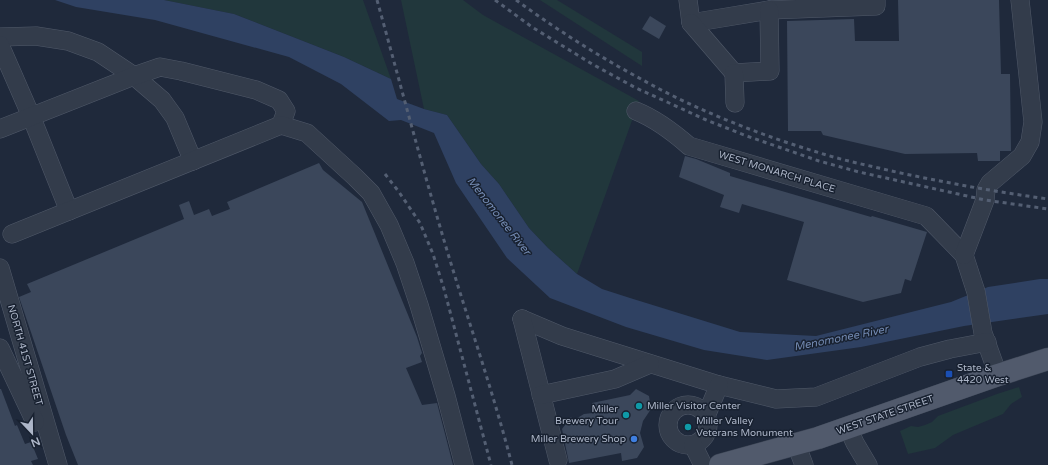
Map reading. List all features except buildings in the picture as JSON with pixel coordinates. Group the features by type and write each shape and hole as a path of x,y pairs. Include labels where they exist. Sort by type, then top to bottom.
{"main road":[{"name":"WEST STATE STREET","path":"720,465 848,428 1048,359"}],"street":[{"path":"688,0 692,23 734,73 735,103"},
{"path":"692,23 769,10 876,6 876,0"},
{"path":"998,375 985,338 976,292 964,255 985,200 986,190 990,183 1022,156 1030,142 1033,122 1020,0"},
{"path":"734,73 770,71 769,10"},
{"path":"0,38 36,36 68,41 98,52 134,76 162,100 175,118 193,161"},
{"path":"0,45 31,116 69,211"},
{"path":"0,129 160,67 256,90 279,100 286,111 281,125"},
{"name":"WEST MONARCH PLACE","path":"636,111 670,130 689,146 926,216 964,255"},
{"path":"12,234 281,125 307,133 356,177 370,193 389,225 405,263 419,305 446,396 464,465"},
{"name":"NORTH 41ST STREET","path":"0,268 57,465"},
{"path":"558,460 522,319 562,336 650,364 719,385 776,399 816,396 920,357 985,338"},
{"name":"NORTH 41ST STREET","path":"0,348 57,465"},
{"path":"541,395 615,379 650,364"},
{"path":"706,416 719,385"},
{"path":"682,406 696,407 706,416 708,428 703,438 699,442 693,445 680,444 670,435 668,428 669,421 671,415 676,409 682,406"},
{"path":"848,428 868,465"},
{"path":"796,444 804,465"},
{"path":"693,445 703,465"}],"green space":[{"path":"164,0 363,0 391,79 344,57 234,14"},
{"path":"401,0 463,0 483,15 639,101 577,274 548,248 529,228 499,184 481,164 447,115 424,109"},
{"path":"540,0 557,0 642,52 642,66"},
{"path":"1019,387 1022,397 1011,404 1003,414 953,435 935,448 908,454 900,431 911,426 918,427 925,425 932,422 938,416"}],"water":[{"name":"Menomonee River","path":"55,0 164,0 234,14 344,57 391,79 397,99 424,109 447,115 481,164 499,184 529,228 548,248 577,274 602,289 630,298 740,332 816,336 951,302 988,287 1048,279 1048,314 964,326 861,347 767,360 704,350 626,327 550,298 507,258 456,183 434,133 401,120 389,121 341,84 289,57 155,20 76,7"}],"railway":[{"path":"377,0 439,225 490,387 512,465"},
{"path":"495,0 532,27 592,64 636,88 704,119 744,135 819,161 859,172 985,200 1048,209"},
{"path":"516,0 577,42 625,70 684,101 751,130 829,156 896,172 953,184 1048,199"},
{"path":"385,174 420,223 433,254 444,289 491,465"}],"place":[{"name":"State & 4420 West","path":"949,374"},
{"name":"Miller Visitor Center","path":"639,406"},
{"name":"Miller Brewery Tour","path":"626,415"},
{"name":"Miller Valley Veterans Monument","path":"688,427"},
{"name":"Miller Brewery Shop","path":"634,439"}]}
